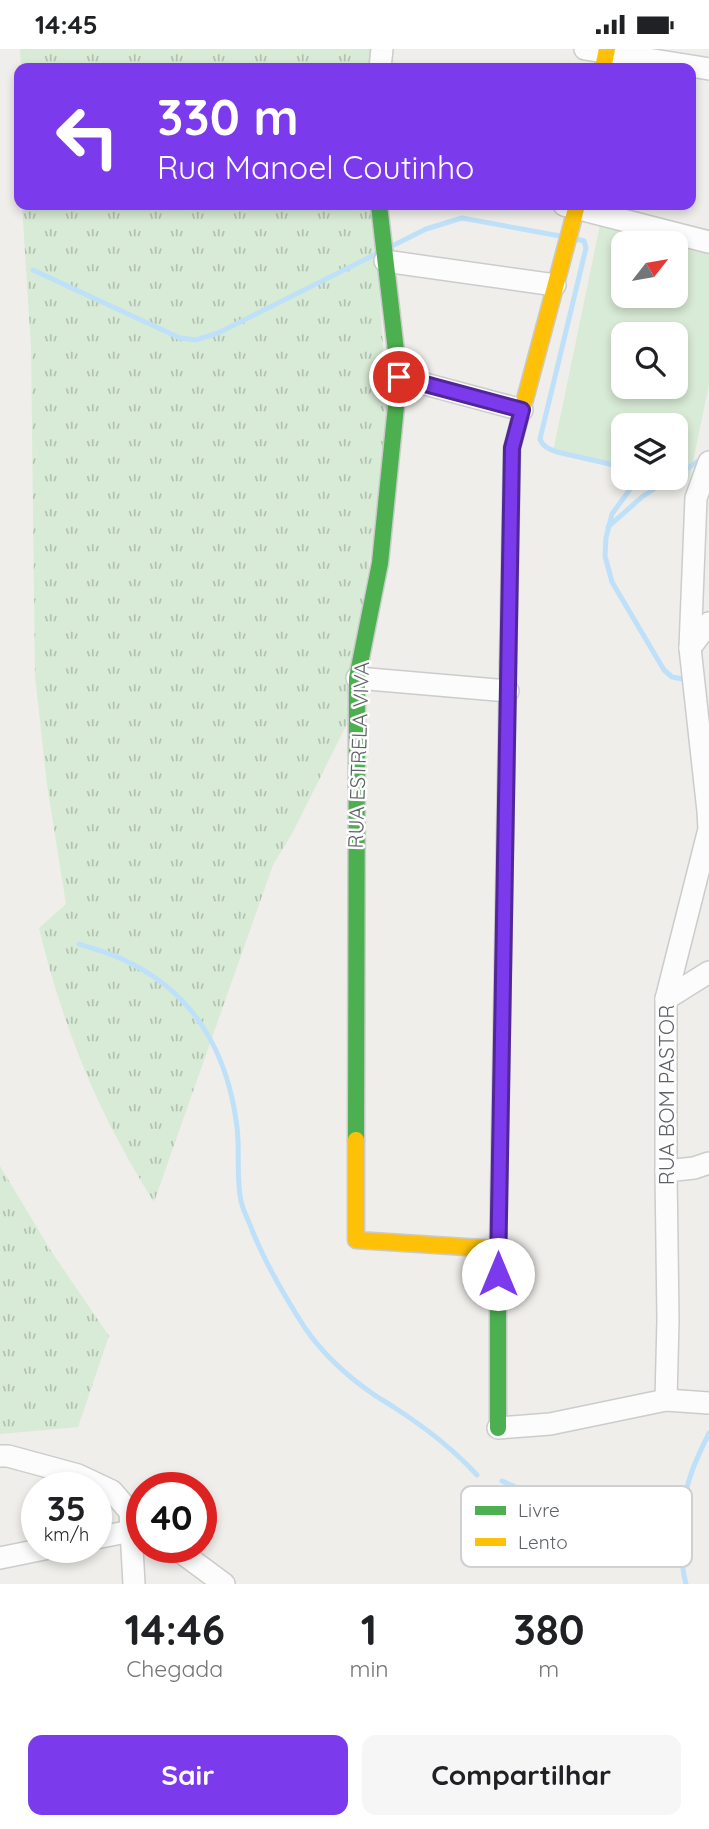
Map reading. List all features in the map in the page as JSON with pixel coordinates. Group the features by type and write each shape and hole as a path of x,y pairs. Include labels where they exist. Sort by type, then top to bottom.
{"street":[{"path":"585,49 606,57 658,63"},
{"name":"RUA ESTRELA VIVA","path":"380,210 399,377 380,563 357,678 356,1240 498,1249"},
{"path":"570,210 555,285 512,448 498,1249 498,1428 550,1424 666,1400 709,1403"},
{"path":"586,210 709,242"},
{"path":"385,261 555,285"},
{"path":"399,377 522,410"},
{"name":"RUA BOM PASTOR","path":"666,1400 666,999 709,829 690,648 696,498 709,462"},
{"path":"690,648 709,623"},
{"path":"357,678 508,691"},
{"path":"666,999 709,972"},
{"path":"666,1171 694,1168 709,1163"},
{"path":"0,1456 78,1475 112,1491 126,1507"},
{"path":"0,1558 21,1554"},
{"path":"134,1584 135,1563"},
{"path":"196,1563 224,1584"}],"green space":[{"path":"20,49 372,49 372,63 21,63"},
{"path":"22,210 374,210 388,425 348,722 293,832 273,865 154,1202 116,1136 85,1070 60,1002 39,928 66,904 47,785 35,676 31,347"},
{"path":"600,225 627,231 611,231 611,308 688,308 688,244 709,249 709,384 689,481 688,413 611,413 611,464 553,452"},
{"path":"0,1166 51,1251 109,1336 78,1427 0,1434"}],"waterway":[{"path":"394,245 426,229 462,218 560,236"},
{"path":"576,239 584,241 586,248 540,439 545,446 557,452 611,464"},
{"path":"33,270 180,338 196,340 218,333 376,254"},
{"path":"688,468 703,458"},
{"path":"629,490 612,514 606,538 605,556 612,582 664,670 672,677 688,680"},
{"path":"608,527 653,490"},
{"path":"79,944 119,958 149,973 188,1007 203,1028 216,1050 232,1100 238,1136 238,1173 243,1208 270,1268 312,1338 354,1380 427,1431 477,1475"},
{"path":"688,1486 709,1433"},
{"path":"502,1481 513,1486"},
{"path":"683,1567 686,1584"}],"traffic: fast":[{"path":"356,1140 357,678 380,563 399,377 380,210"},
{"path":"498,1428 498,1249 508,662"}],"traffic: slow":[{"path":"604,63 607,49"},
{"path":"508,662 512,448 576,210"},
{"path":"356,1140 356,1240 498,1249"}],"route":[{"path":"399,377 522,410 512,448 498,1274"}]}
